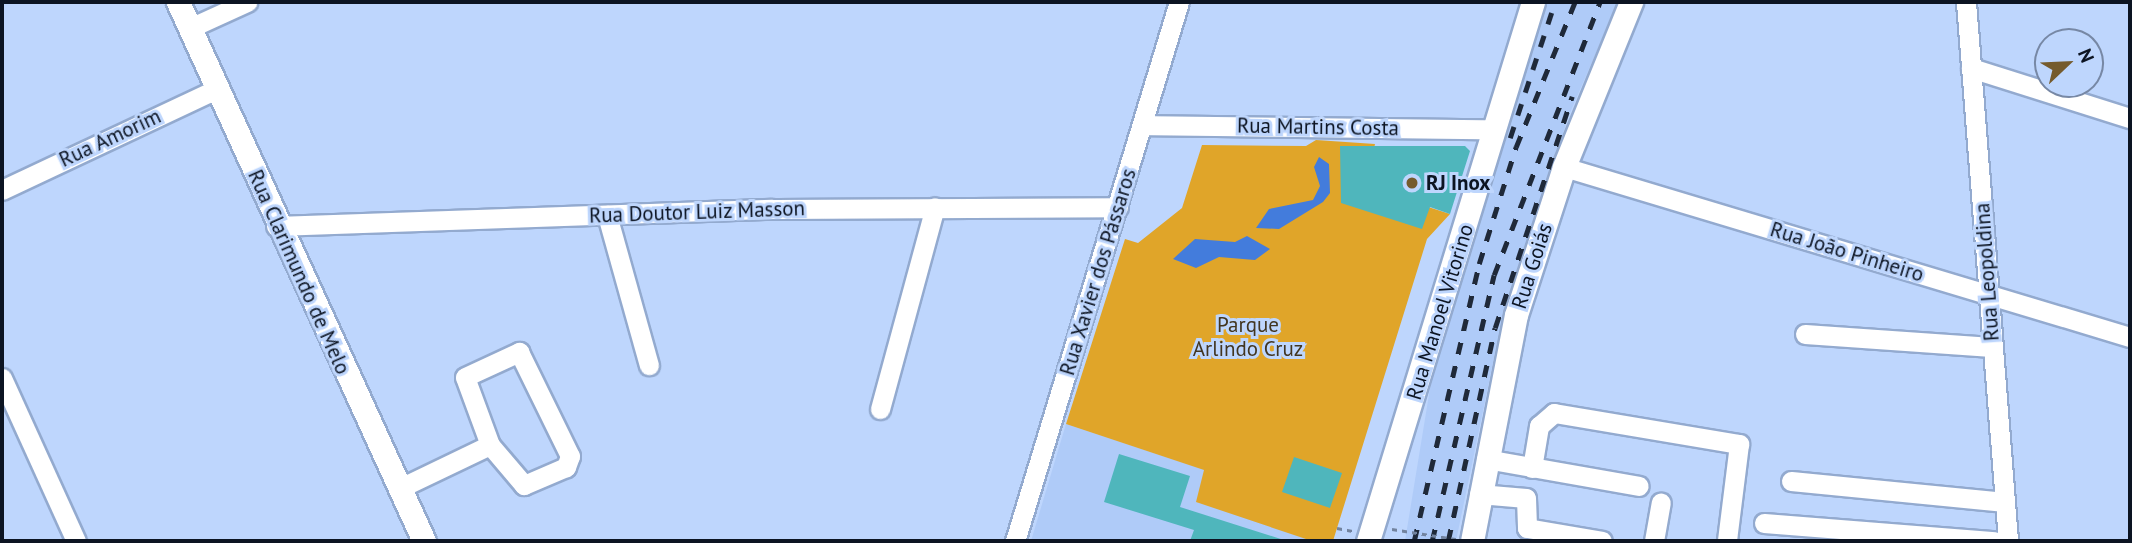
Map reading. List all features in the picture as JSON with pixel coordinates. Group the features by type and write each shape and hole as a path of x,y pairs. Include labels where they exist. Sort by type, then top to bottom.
{"main road":[{"name":"Rua Clarimundo de Melo","path":"178,2 219,88 276,226 424,541"},
{"name":"Rua Manoel Vitorino","path":"1368,541 1533,2"},
{"name":"Rua Goiás","path":"1470,541 1516,316 1564,167 1632,2"}],"street":[{"path":"190,28 247,2"},
{"name":"Rua Xavier dos Pássaros","path":"1015,541 1179,2"},
{"name":"Rua Leopoldina","path":"1966,2 2008,541"},
{"path":"1971,68 2130,118"},
{"name":"Rua Amorim","path":"2,190 219,88"},
{"name":"Rua Martins Costa","path":"1142,125 1493,129"},
{"name":"Rua João Pinheiro","path":"1564,167 2130,337"},
{"path":"880,410 935,207"},
{"name":"Rua Doutor Luiz Masson","path":"276,226 935,207 1118,207"},
{"path":"607,215 649,365"},
{"path":"1805,334 1992,347"},
{"path":"519,352 570,462 521,485 490,445 466,377 519,352"},
{"path":"2,378 76,541"},
{"path":"1532,468 1539,426 1554,413 1739,444 1727,541"},
{"path":"398,488 490,445"},
{"path":"1486,459 1639,486"},
{"path":"1791,481 2005,502"},
{"path":"1479,494 1526,498 1527,528 1602,541"},
{"path":"1654,541 1661,503"},
{"path":"1764,523 1994,541"}],"path":[{"path":"1392,529 1470,541"}],"shaded area":[{"path":"1547,2 1618,2 1569,115 1504,310 1456,541 1405,541 1434,364"},
{"path":"1066,424 1205,470 1262,521 1312,541 1031,541"}],"green space":[{"name":"Parque Arlindo Cruz","path":"1316,140 1375,144 1366,187 1450,214 1427,239 1333,541 1312,541 1196,502 1204,470 1066,424 1125,239 1138,243 1182,208 1202,145 1306,146"}],"water":[{"path":"1319,157 1329,164 1330,193 1323,202 1279,229 1256,228 1269,209 1313,200 1320,186 1314,167"},
{"path":"1247,236 1270,249 1255,260 1219,257 1196,268 1173,259 1195,239 1235,242"}],"building":[{"path":"1340,146 1465,146 1470,151 1450,214 1430,207 1422,229 1341,203"},
{"path":"1119,454 1190,476 1180,507 1287,541 1190,541 1194,530 1104,502"},
{"path":"1294,457 1342,473 1330,508 1282,492"}],"railway":[{"path":"1510,138 1555,2"},
{"path":"1414,541 1479,264 1516,147 1575,2"},
{"path":"1432,541 1494,275 1600,2"},
{"path":"1448,541 1495,328 1572,96"}],"place":[{"name":"RJ Inox","path":"1412,183"}]}
